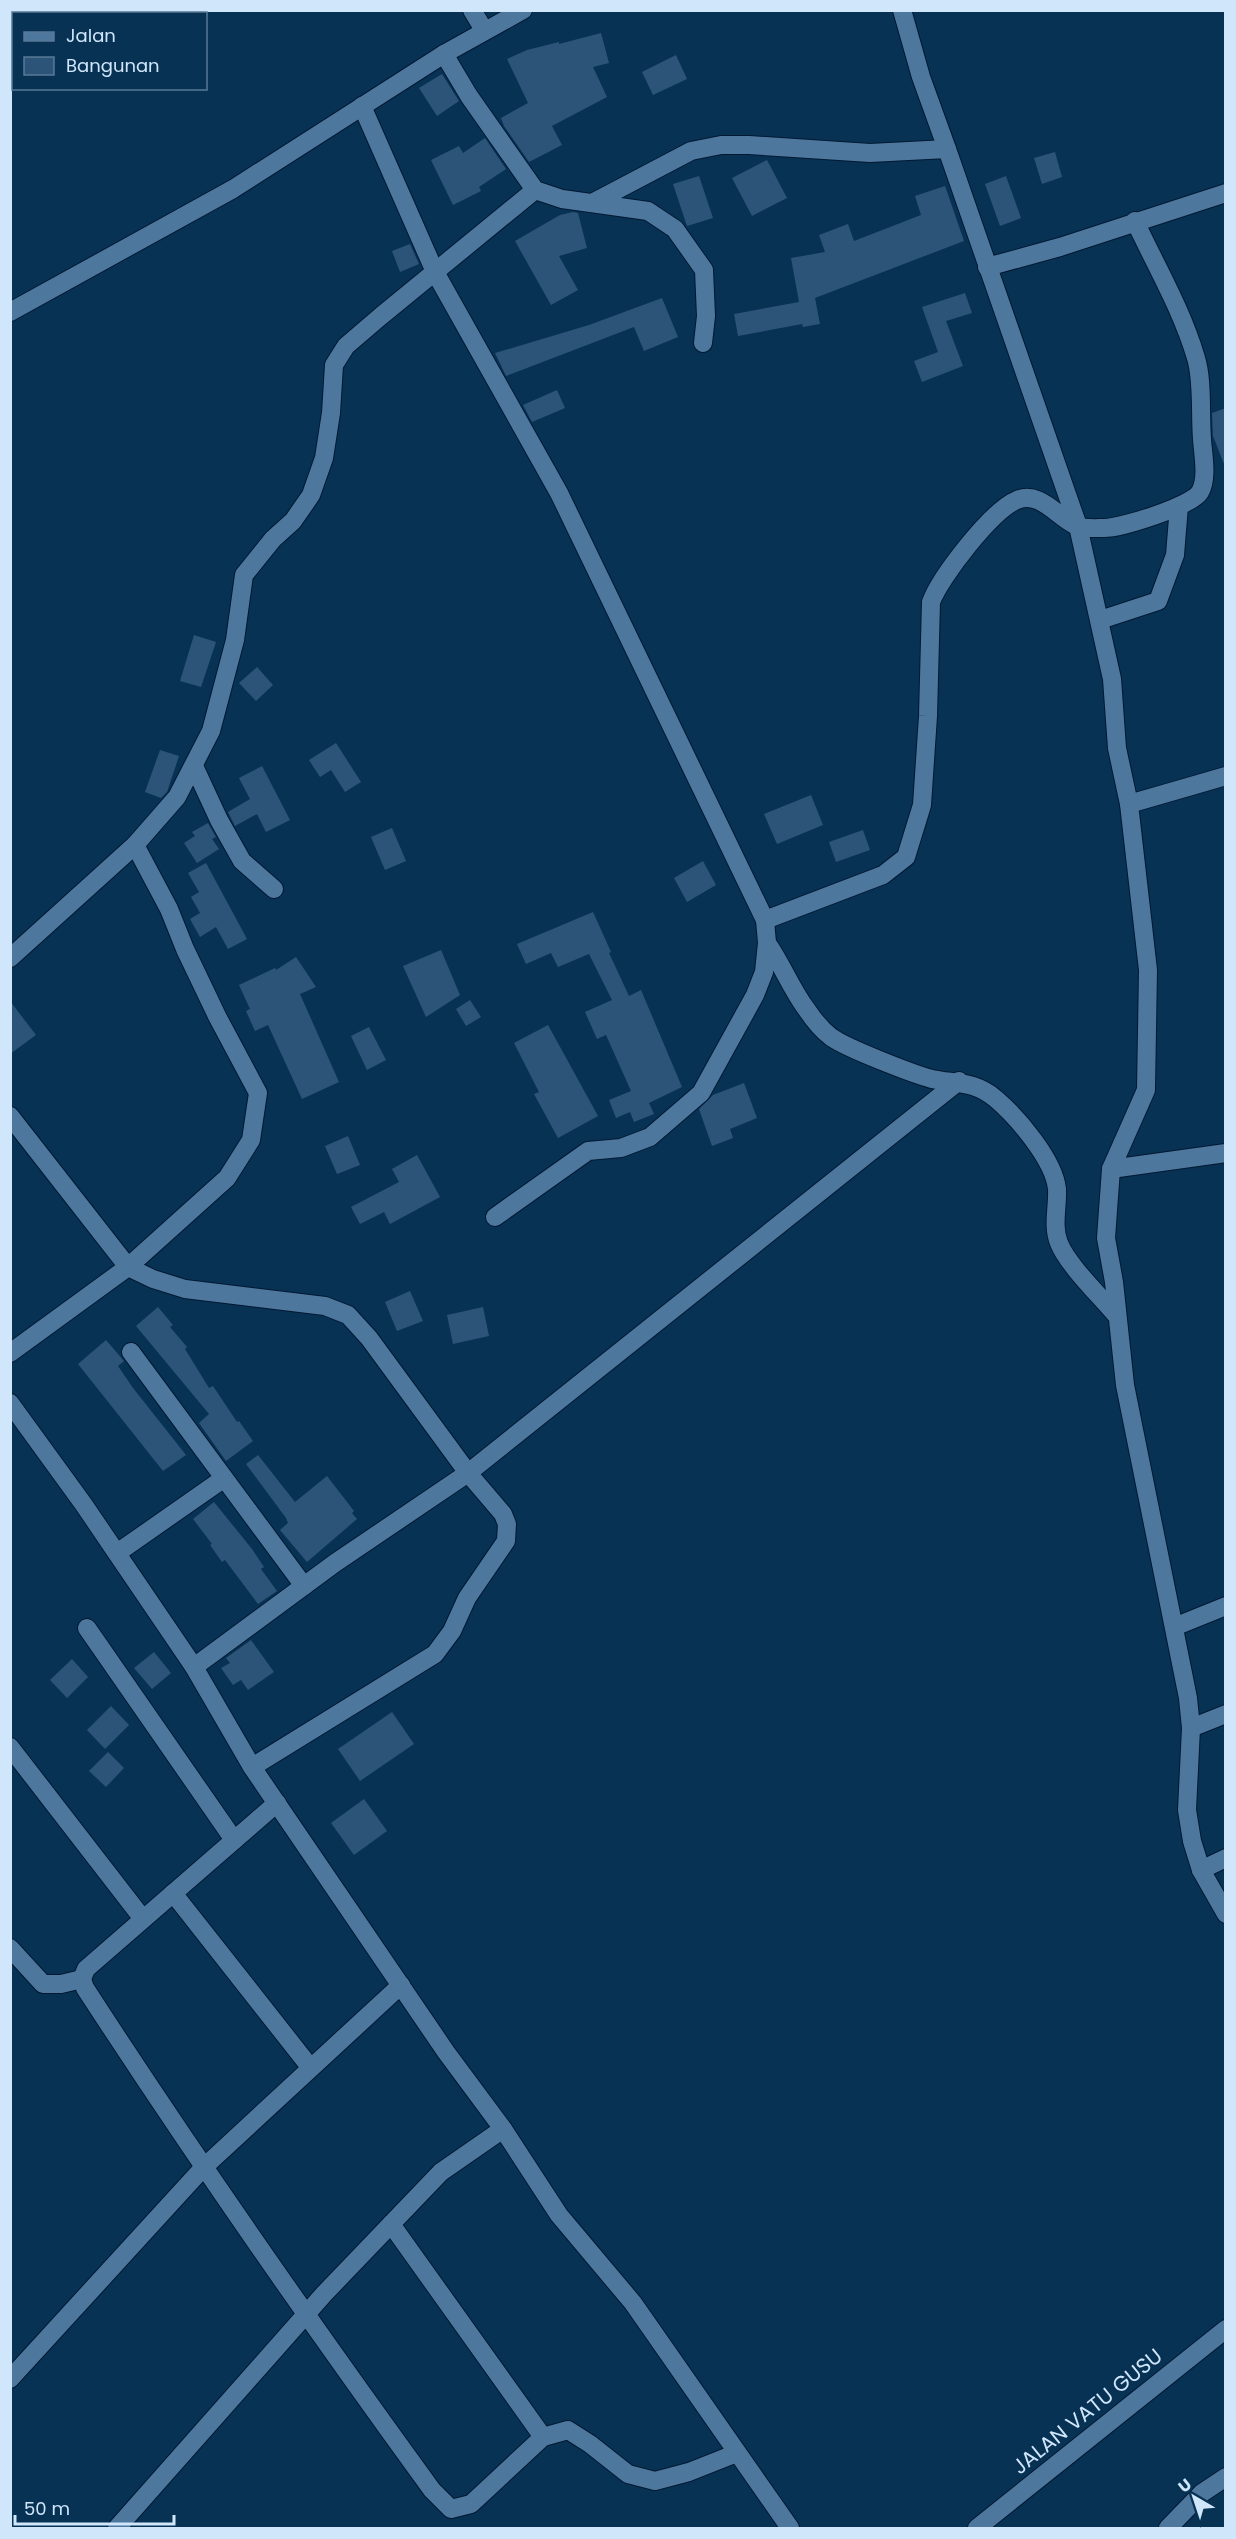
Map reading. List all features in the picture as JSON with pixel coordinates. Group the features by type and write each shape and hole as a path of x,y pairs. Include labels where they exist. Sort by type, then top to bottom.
{"street":[{"path":"472,10 484,30"},
{"path":"10,312 233,189 444,54 523,10"},
{"path":"902,10 921,77 1078,526 1112,679 1117,748 1129,804 1148,970 1146,1090 1111,1169 1106,1238 1114,1282 1125,1385 1188,1698 1191,1728 1187,1810 1191,1841 1201,1869 1226,1914"},
{"path":"444,54 475,106 535,190 562,199 648,211 675,229 704,270 706,316 703,343"},
{"path":"362,106 435,272 559,493 765,921 767,943 764,972 755,995 701,1093 650,1137 621,1148 588,1151 495,1216"},
{"path":"594,202 691,151 721,145 870,153 947,149"},
{"path":"10,958 135,845 177,797 211,731 235,640 244,574 273,540 293,522 311,495 321,467 331,413 334,365 346,346 535,190"},
{"path":"987,267 1060,247 1226,193"},
{"path":"765,921 884,874 906,856 921,805 928,716 931,602 936,589 953,565 993,518 1019,499 1037,499 1078,526 1115,527 1179,506 1199,495 1204,483 1199,403 1201,382 1196,358 1180,317 1135,221"},
{"path":"1100,620 1158,602 1175,555 1179,506"},
{"path":"194,766 223,828 242,861 273,890"},
{"path":"1129,804 1226,776"},
{"path":"10,1353 128,1267 227,1179 251,1140 258,1093 217,1016 169,909 135,845"},
{"path":"767,943 806,1009 832,1038 932,1079 959,1081 995,1099 1037,1146 1049,1165 1057,1188 1056,1226 1059,1244 1116,1315"},
{"path":"194,1667 304,1586 468,1473 959,1081"},
{"path":"10,1116 128,1267 153,1280 185,1289 312,1303 348,1315 369,1338 468,1473 503,1515 507,1524 506,1541 467,1598 452,1631 435,1654 252,1767"},
{"path":"1111,1169 1226,1153"},
{"path":"131,1352 304,1586"},
{"path":"13,1412 117,1553 194,1667 252,1767 446,2052 503,2129 559,2215 633,2303 790,2529"},
{"path":"117,1553 223,1479"},
{"path":"1174,1627 1226,1606"},
{"path":"87,1628 234,1840"},
{"path":"1191,1728 1226,1714"},
{"path":"10,1747 143,1919"},
{"path":"277,1803 86,1969 82,1979 85,1988 203,2168 305,2316 432,2490 451,2509 471,2504 543,2437 568,2430 628,2474 655,2481 689,2472 737,2453"},
{"path":"1201,1869 1226,1858"},
{"path":"173,1893 310,2067"},
{"path":"10,1948 43,1984 61,1984 82,1979"},
{"path":"10,2379 203,2168 401,1985"},
{"path":"117,2529 305,2316 441,2172 503,2129"},
{"path":"391,2224 543,2437"},
{"name":"JALAN VATU GUSU","path":"977,2529 1226,2329"},
{"path":"1168,2529 1202,2493 1226,2477"}],"building":[{"path":"601,33 609,63 593,67 607,97 552,126 562,145 529,162 501,118 528,103 507,59 527,50"},
{"path":"676,55 687,79 653,95 642,72"},
{"path":"442,74 459,101 437,116 419,88"},
{"path":"485,138 506,169 479,187 481,191 453,205 431,160 459,146 463,153"},
{"path":"1055,152 1062,177 1042,184 1034,158"},
{"path":"767,160 787,198 752,216 732,178"},
{"path":"699,176 713,218 687,226 673,184"},
{"path":"1006,176 1021,218 1000,226 985,184"},
{"path":"945,186 964,241 815,298 820,324 803,327 802,324 738,336 734,314 799,302 791,258 825,252 819,235 848,224 854,241 921,215 915,196"},
{"path":"578,213 587,248 559,256 578,290 551,305 515,241 560,215"},
{"path":"410,244 419,264 400,272 392,251"},
{"path":"965,293 972,313 946,321 963,366 922,382 914,361 938,352 922,307"},
{"path":"662,298 678,337 644,351 634,327 506,376 495,353 589,325"},
{"path":"557,390 565,408 532,422 523,405"},
{"path":"1226,408 1226,464 1224,464 1213,436 1212,413"},
{"path":"194,635 216,642 201,687 180,681"},
{"path":"257,667 273,685 256,701 239,683"},
{"path":"336,743 361,782 345,792 331,770 320,777 309,760"},
{"path":"160,750 179,756 167,792 161,798 145,792"},
{"path":"262,766 290,820 266,832 257,814 235,826 228,812 250,799 239,778"},
{"path":"811,795 823,825 777,844 764,814"},
{"path":"208,823 216,837 212,839 219,849 197,863 184,843 195,836 192,832"},
{"path":"392,828 406,861 385,870 371,837"},
{"path":"863,830 870,850 836,862 829,842"},
{"path":"703,861 716,885 687,902 674,878"},
{"path":"206,863 247,939 228,949 216,927 200,937 190,919 200,913 191,897 199,892 188,873"},
{"path":"593,912 629,996 641,990 682,1087 649,1103 654,1114 634,1122 630,1112 616,1118 609,1100 631,1091 606,1035 597,1039 585,1012 612,1000 589,954 558,967 551,953 526,964 517,944"},
{"path":"441,950 460,995 426,1017 403,966"},
{"path":"296,957 316,987 300,994 339,1082 302,1099 268,1025 255,1031 246,1011 250,1009 239,985 275,968 276,970"},
{"path":"470,1000 481,1017 466,1026 456,1009"},
{"path":"10,1001 36,1035 10,1054"},
{"path":"548,1025 598,1116 558,1138 534,1094 539,1092 514,1043"},
{"path":"369,1027 386,1060 367,1070 351,1036"},
{"path":"744,1083 757,1118 730,1129 733,1138 712,1146 699,1109 713,1095"},
{"path":"348,1136 360,1165 337,1174 325,1146"},
{"path":"417,1155 440,1197 390,1224 384,1212 360,1224 351,1207 399,1182 392,1169"},
{"path":"410,1291 423,1321 397,1331 385,1302"},
{"path":"158,1307 173,1325 170,1327 187,1347 185,1349 209,1388 213,1386 253,1441 226,1461 199,1423 209,1414 136,1326"},
{"path":"483,1307 489,1336 453,1344 447,1315"},
{"path":"106,1340 124,1361 118,1366 133,1388 186,1455 163,1471 78,1364"},
{"path":"258,1455 295,1502 327,1476 354,1511 352,1513 357,1519 307,1562 280,1530 288,1523 286,1518 246,1464"},
{"path":"214,1502 252,1549 264,1567 261,1569 277,1591 258,1604 225,1560 222,1562 193,1519"},
{"path":"251,1640 274,1672 248,1690 241,1680 233,1685 221,1668 230,1663 226,1658"},
{"path":"154,1652 171,1673 152,1689 134,1668"},
{"path":"72,1659 88,1677 67,1698 50,1680"},
{"path":"111,1706 129,1725 105,1749 87,1730"},
{"path":"392,1712 414,1744 360,1781 338,1749"},
{"path":"108,1752 124,1768 106,1787 89,1771"},
{"path":"364,1799 387,1831 354,1855 331,1823"}]}
